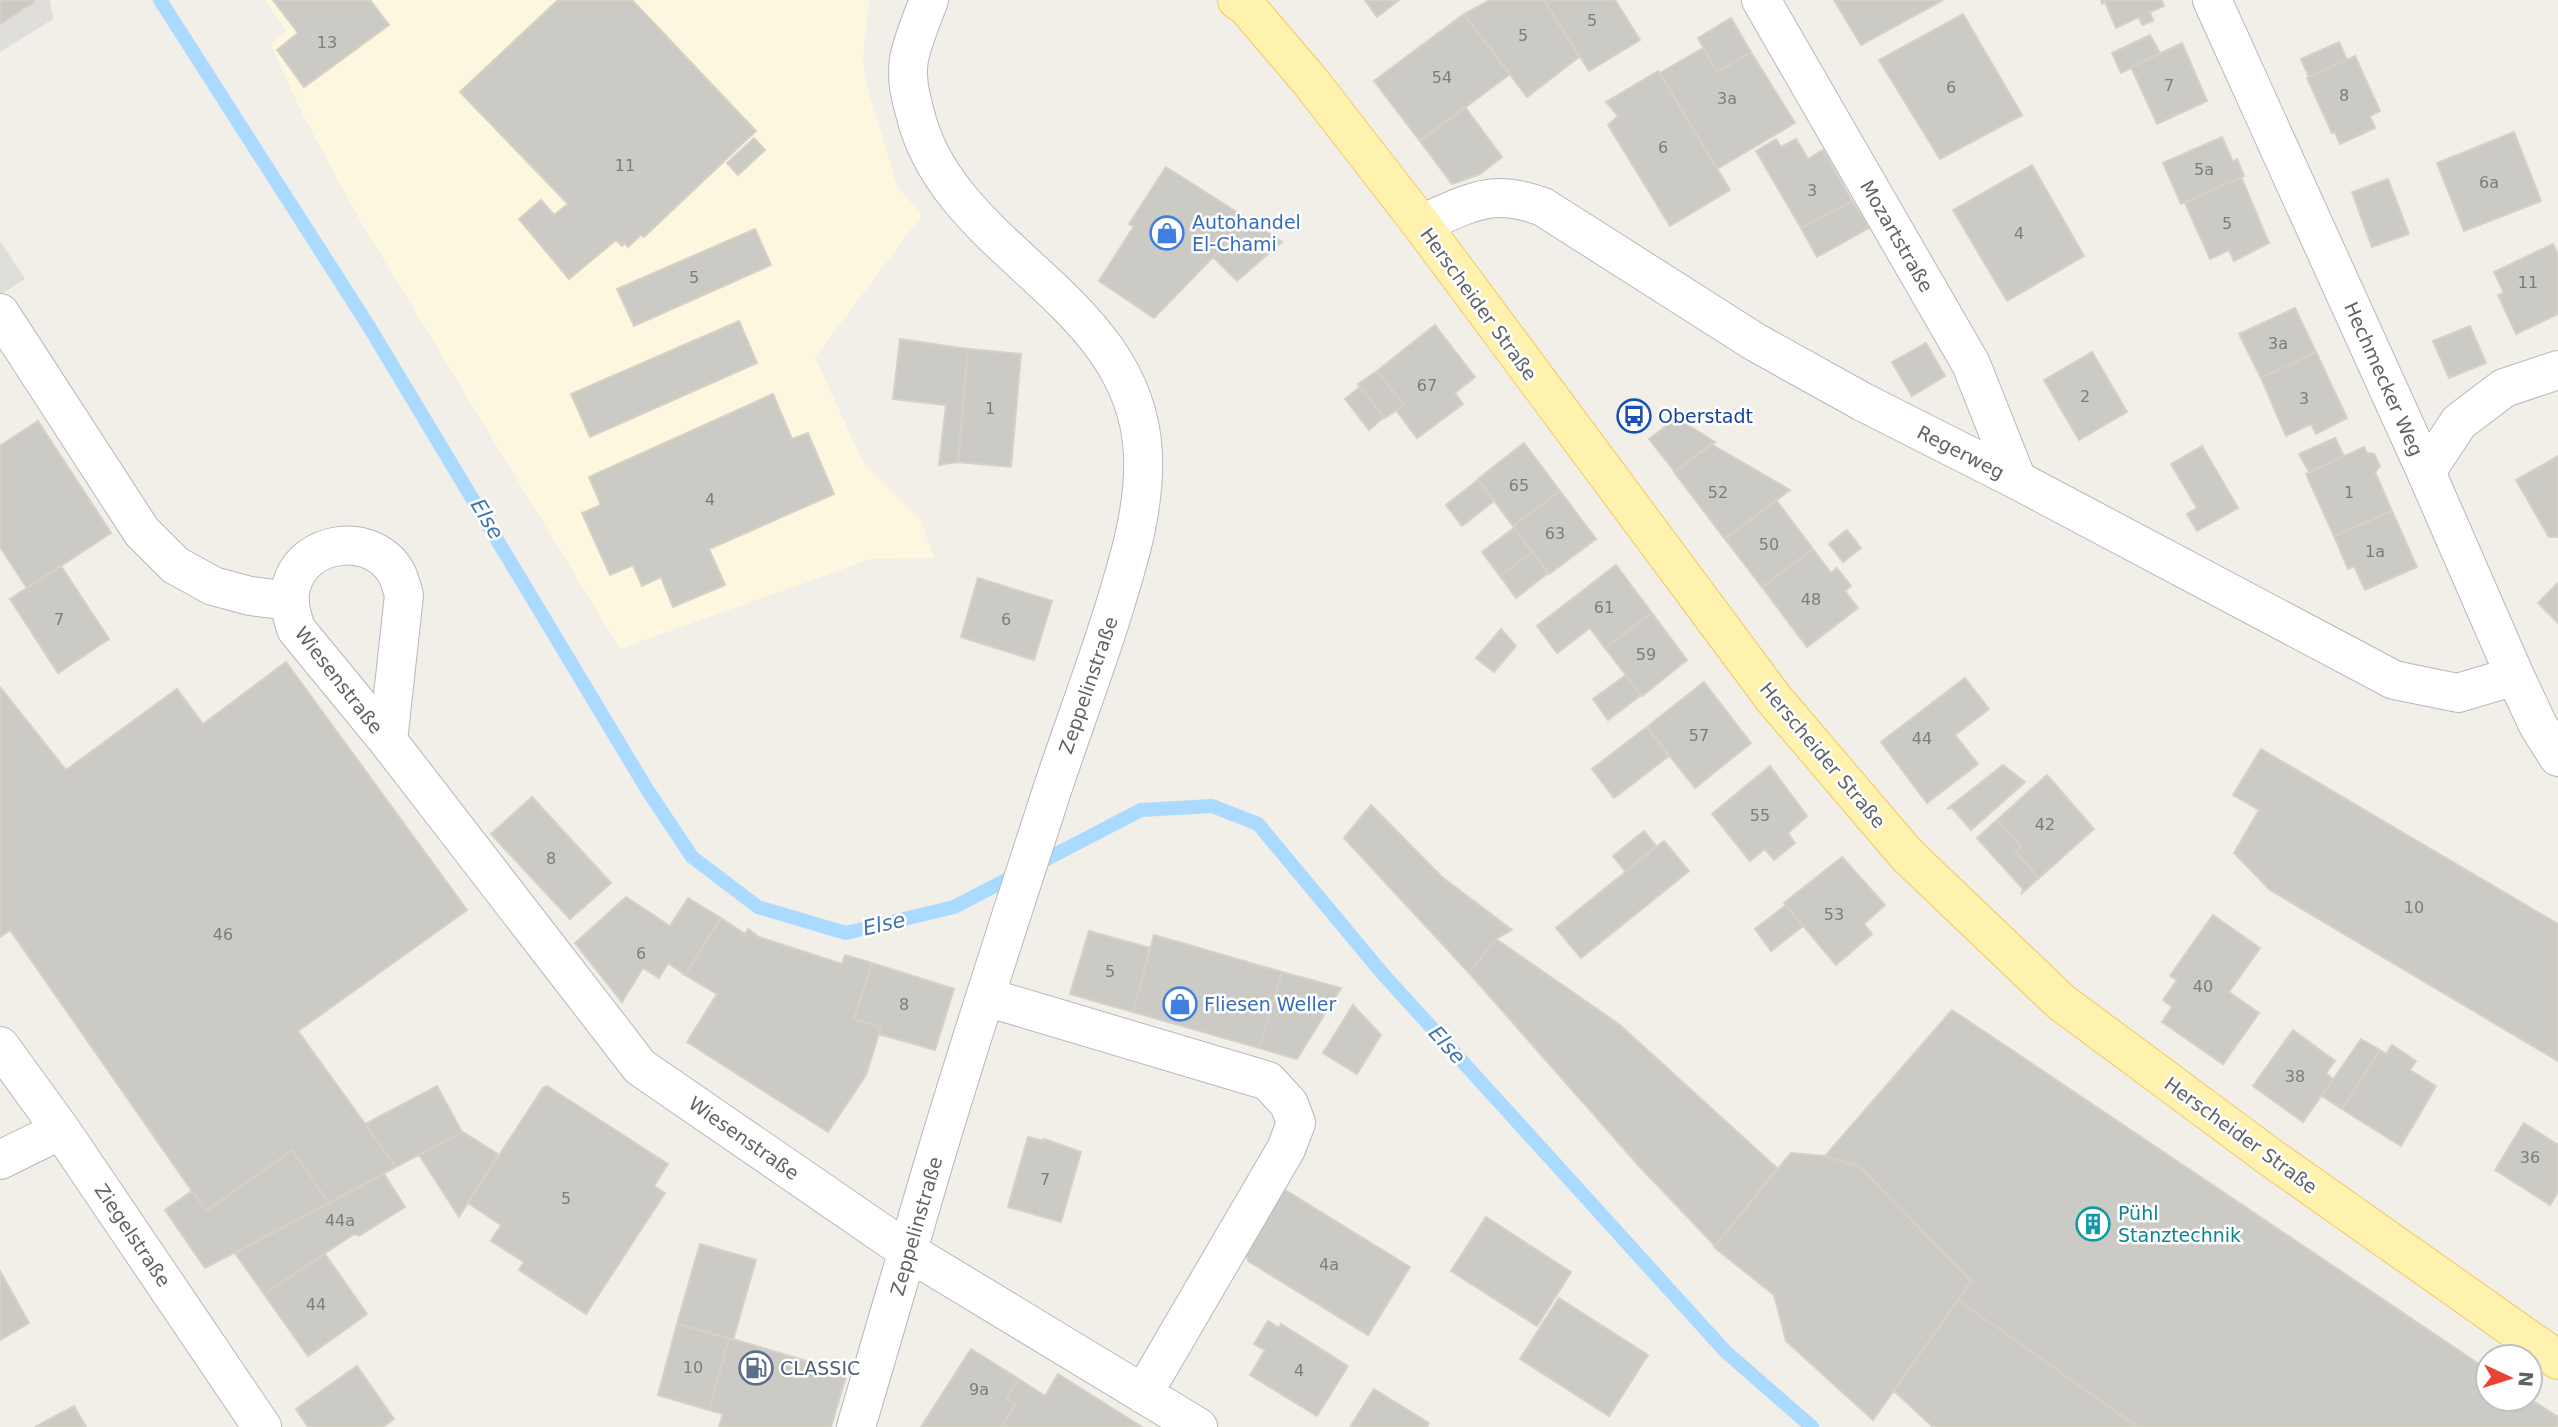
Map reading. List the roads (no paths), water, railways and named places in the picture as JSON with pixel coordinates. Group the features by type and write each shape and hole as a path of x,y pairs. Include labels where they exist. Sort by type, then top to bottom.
{"main road":[{"name":"Herscheider Straße","path":"1237,0 1246,6 1310,80 1774,699 1907,855 2061,1002 2270,1157 2558,1360"}],"street":[{"name":"Zeppelinstraße","path":"856,1427 932,1166 1045,809 1131,554 1142,494 1141,436 1124,380 1086,323 978,219 942,177 920,134 908,78 909,60 929,0"},
{"name":"Mozartstraße","path":"1761,0 1971,364 2017,480"},
{"name":"Hechmecker Weg","path":"2212,0 2426,472 2515,676 2538,725 2558,757"},
{"name":"Regerweg","path":"1421,225 1485,197 1524,200 1543,206 1755,342 1863,402 2017,480 2394,680 2458,693 2515,676"},
{"path":"0,313 142,532 175,565 213,586 250,596 290,601"},
{"path":"2426,472 2459,422 2504,387 2558,370"},
{"name":"Wiesenstraße","path":"388,741 404,595 397,574 382,556 362,546 340,544 319,551 301,566 291,586 290,608 296,629 388,741 640,1066 909,1252 1198,1427"},
{"path":"986,997 1268,1081 1289,1104 1296,1123 1286,1149 1143,1394"},
{"name":"Ziegelstraße","path":"0,1046 61,1130 262,1427"},
{"path":"0,1160 61,1130"}],"waterway":[{"name":"Else","path":"160,0 368,325 648,791 692,857 758,907 846,933 954,907 1141,810 1212,806 1258,824 1382,973 1726,1352 1812,1427"}],"place":[{"name":"Autohandel El-Chami","path":"1167,233"},
{"name":"Oberstadt","path":"1634,416"},
{"name":"Fliesen Weller","path":"1180,1004"},
{"name":"Pühl Stanztechnik","path":"2093,1224"},
{"name":"CLASSIC","path":"756,1368"}]}
